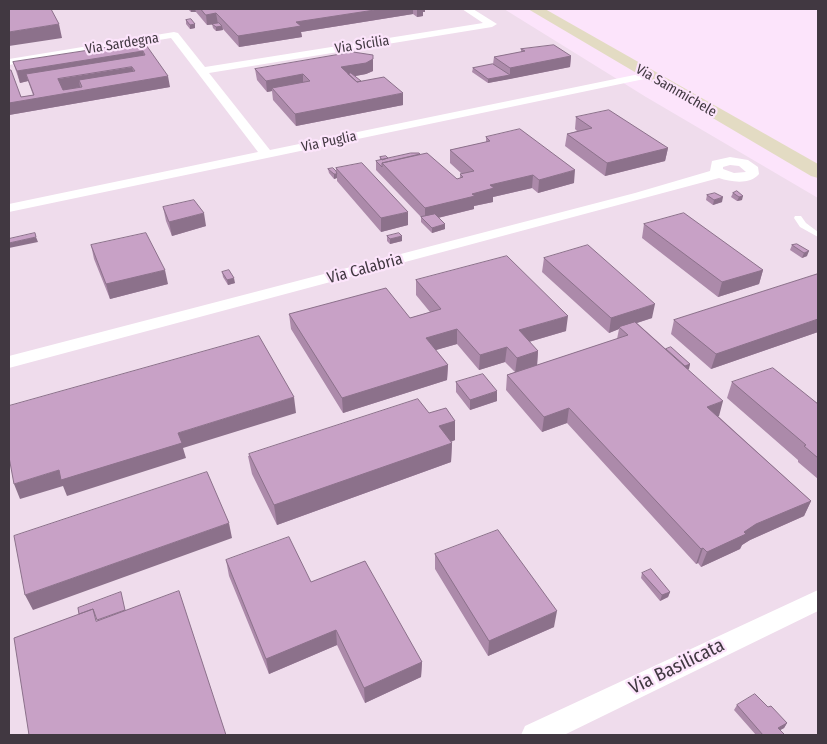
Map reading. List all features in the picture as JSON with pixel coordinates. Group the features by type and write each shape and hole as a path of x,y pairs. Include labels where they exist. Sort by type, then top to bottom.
{"main road":[{"name":"Via Sammichele","path":"535,9 818,172"}],"street":[{"name":"Via Sicilia","path":"202,71 492,24 467,9"},
{"name":"Via Sardegna","path":"9,62 174,35 267,154"},
{"name":"Via Puglia","path":"9,208 648,74"},
{"name":"Via Calabria","path":"9,362 640,196 720,173"},
{"name":"Via Basilicata","path":"535,735 818,600"}],"lane":[{"path":"798,218 803,225 818,235"}],"shaded area":[{"path":"9,9 504,9 646,97 818,198 818,735 9,735"}],"building":[{"path":"9,9 51,9 59,24 9,32"},
{"path":"201,9 381,9 296,22 301,26 238,36 216,13 206,15"},
{"path":"191,19 195,24 190,25 186,20"},
{"path":"219,23 222,26 216,27 212,24"},
{"path":"144,42 168,76 9,103 9,70 11,70 21,97 34,95 26,74 145,55 143,51 17,71 13,62","holes":["132,67 135,71 79,80 82,87 63,90 58,79"]},
{"path":"554,45 571,56 510,68 494,57 525,51 521,49"},
{"path":"353,52 373,55 373,59 366,63 341,67 357,82 384,77 403,93 295,114 272,88 310,81 303,74 266,81 255,69"},
{"path":"493,64 510,75 488,79 473,68"},
{"path":"351,73 361,81 357,82 348,74"},
{"path":"609,110 668,148 607,163 567,134 592,128 576,117"},
{"path":"520,129 575,170 539,180 533,175 490,185 494,188 472,194 475,196 425,208 382,163 427,153 457,179 463,177 460,174 474,171 450,150 490,141 486,137"},
{"path":"411,153 420,154 382,163 382,167 376,161"},
{"path":"386,156 388,158 382,160 380,157"},
{"path":"362,163 408,212 381,218 336,168"},
{"path":"333,168 336,171 337,174 328,169"},
{"path":"737,191 743,196 739,197 733,193"},
{"path":"715,193 723,197 714,200 707,195"},
{"path":"194,200 204,213 169,222 163,207"},
{"path":"684,213 763,270 722,282 644,224"},
{"path":"435,214 445,224 432,228 421,217"},
{"path":"35,233 36,237 9,243 9,239"},
{"path":"146,233 165,270 106,284 91,245"},
{"path":"399,233 402,236 390,239 387,236"},
{"path":"797,244 809,251 804,253 792,245"},
{"path":"588,245 655,304 611,318 544,258"},
{"path":"507,256 568,316 519,330 538,351 517,358 507,347 480,355 457,329 426,338 448,365 342,398 289,314 386,288 410,318 441,309 416,280"},
{"path":"229,270 234,278 227,280 222,272"},
{"path":"818,274 818,319 716,354 674,320"},
{"path":"635,322 723,401 707,407 811,501 756,524 744,532 746,534 707,552 703,548 701,549 569,408 544,417 507,375 628,335 619,327"},
{"path":"259,336 294,397 178,433 182,443 61,480 59,470 14,484 9,457 9,406"},
{"path":"671,347 690,364 685,366 666,349"},
{"path":"773,368 818,404 818,458 804,446 806,445 732,382"},
{"path":"483,374 497,391 470,400 456,382"},
{"path":"418,399 429,413 446,408 455,421 439,426 452,443 274,505 249,454"},
{"path":"207,472 229,523 25,595 14,536"},
{"path":"498,530 557,611 489,641 435,554"},
{"path":"289,537 311,582 365,561 422,662 364,688 336,630 266,659 226,560"},
{"path":"651,569 670,592 662,595 642,573"},
{"path":"179,591 226,735 29,735 14,638 93,609 96,621"},
{"path":"121,592 125,610 97,620 93,609 79,614 78,608"},
{"path":"755,694 768,707 771,706 787,723 778,728 784,734 763,735 737,705"}]}
